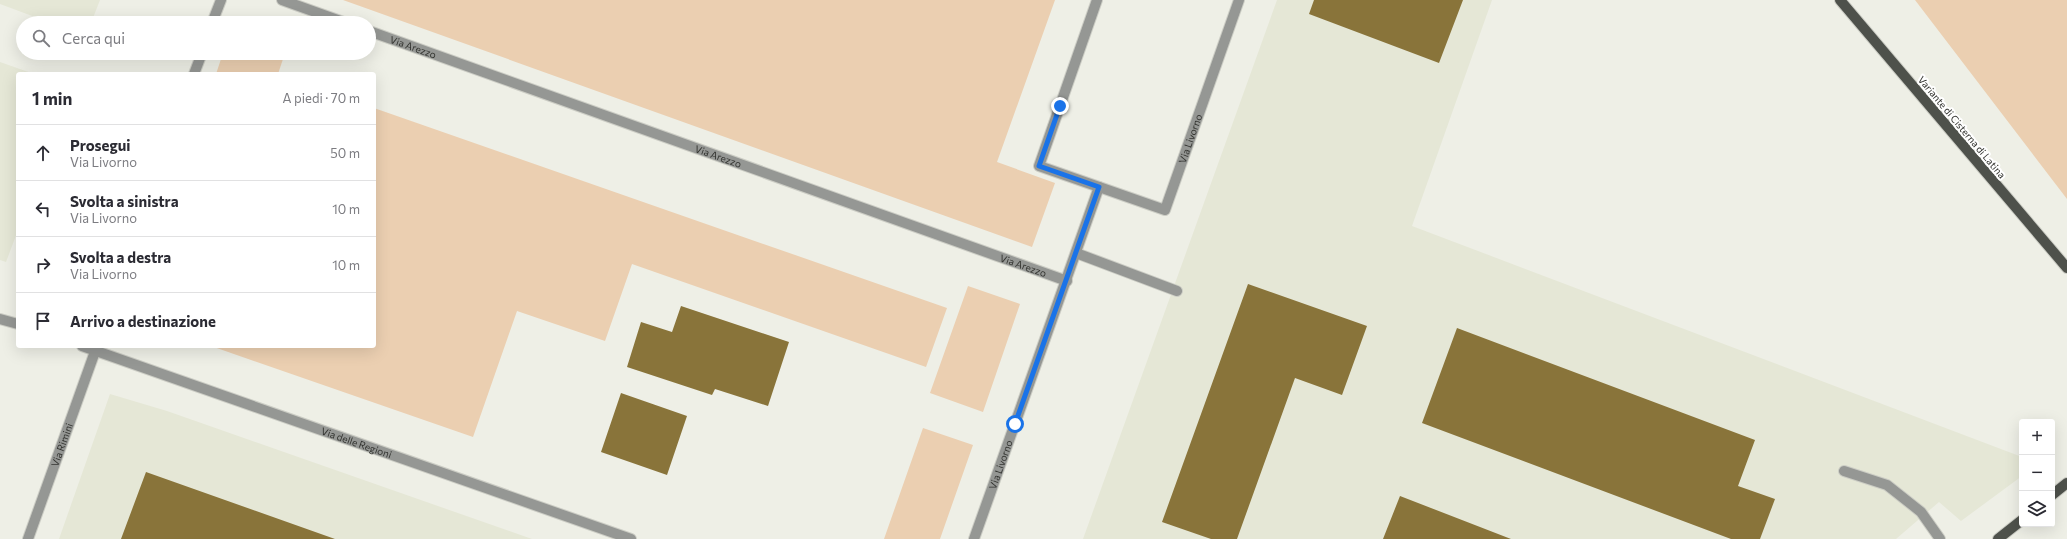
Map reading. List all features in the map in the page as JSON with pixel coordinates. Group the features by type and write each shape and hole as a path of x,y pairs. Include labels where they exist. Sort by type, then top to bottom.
{"main road":[{"name":"Variante di Cisterna di Latina","path":"1840,0 2067,268"},
{"path":"2055,493 2067,483"},
{"path":"1998,539 2019,522"}],"street":[{"path":"215,16 221,0"},
{"path":"282,0 327,16"},
{"name":"Via Livorno","path":"1097,0 1039,166 1165,210 1239,0"},
{"name":"Via Arezzo","path":"376,34 1067,281"},
{"path":"195,72 199,60"},
{"name":"Via Livorno","path":"974,539 1067,281 1099,187"},
{"path":"1076,253 1177,291"},
{"path":"0,318 16,323"},
{"name":"Via Rimini","path":"28,539 96,348"},
{"name":"Via delle Regioni","path":"96,348 631,539"},
{"path":"1844,471 1887,485 1921,512 1940,539"}],"shaded area":[{"path":"0,0 100,0 94,16 32,16 0,4"},
{"path":"343,0 1055,0 997,162 1055,183 1032,247"},
{"path":"1277,0 1492,0 1412,226 2019,456 2019,478 1961,521 1939,502 1896,539 1083,539"},
{"path":"1915,0 2067,0 2067,199"},
{"path":"221,60 283,60 279,72 217,72"},
{"path":"0,62 28,72 16,72 16,235 6,262 0,260"},
{"path":"376,109 947,308 926,367 632,264 605,341 517,311 473,437 217,348 376,348"},
{"path":"968,286 1020,304 983,412 930,393"},
{"path":"110,394 167,411 532,539 59,539"},
{"path":"923,428 973,445 940,539 884,539"}],"building":[{"path":"1314,0 1463,0 1439,63 1309,14"},
{"path":"1248,284 1367,326 1342,395 1295,378 1237,539 1211,539 1162,522"},
{"path":"681,306 789,342 768,406 715,389 712,395 627,367 641,322 672,332"},
{"path":"1457,328 1755,440 1738,486 1775,499 1760,539 1731,539 1422,423"},
{"path":"621,393 687,416 667,475 601,452"},
{"path":"146,472 335,539 121,539"},
{"path":"1400,496 1511,539 1383,539"}],"route":[{"path":"1015,424 1067,281 1099,187 1039,166 1060,106"}]}
